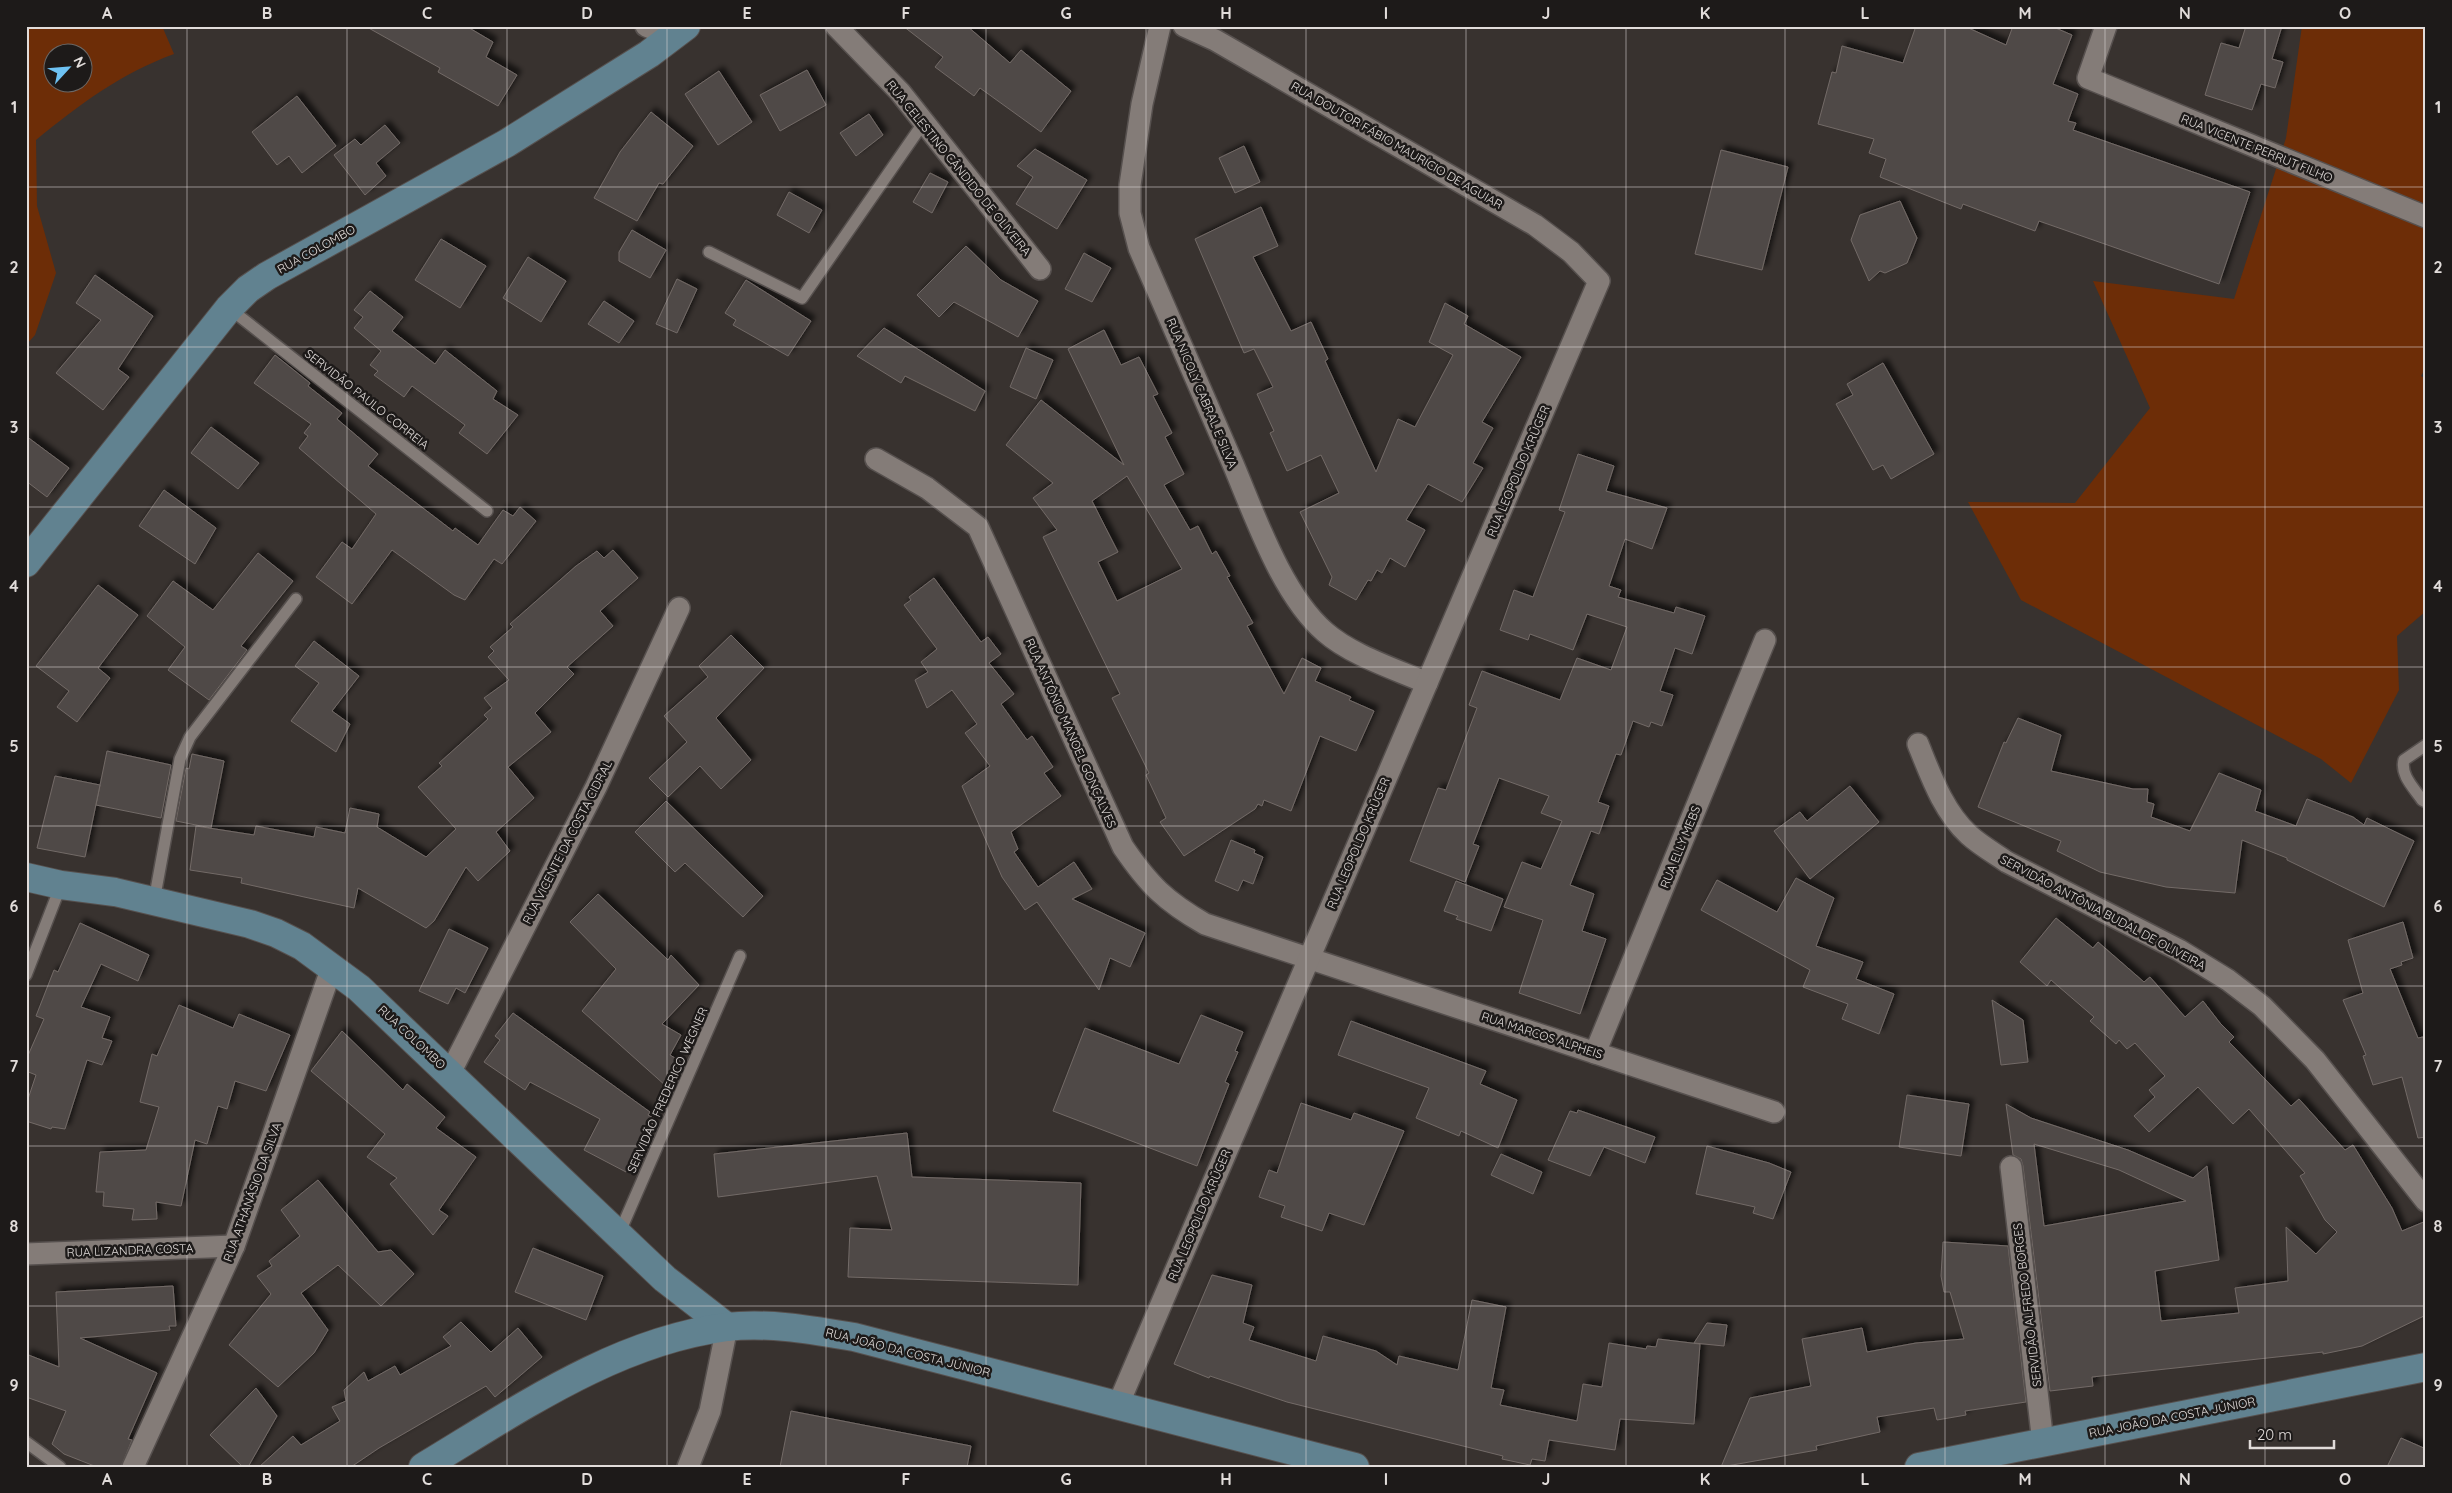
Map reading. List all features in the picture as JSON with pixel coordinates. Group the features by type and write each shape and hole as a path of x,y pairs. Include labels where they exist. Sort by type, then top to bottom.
{"street":[{"path":"646,26 680,32"},
{"name":"RUA CELESTINO CÂNDIDO DE OLIVEIRA","path":"836,26 900,92 1040,268"},
{"name":"RUA NICOLY CABRAL E SILVA","path":"1160,26 1142,104 1130,186 1130,213 1139,248 1260,526 1284,578 1304,610 1325,633 1352,649 1426,683"},
{"name":"RUA DOUTOR FÁBIO MAURÍCIO DE AGUIAR","path":"1184,26 1215,40 1534,224 1571,252 1599,281"},
{"name":"RUA VICENTE PERRUT FILHO","path":"2106,26 2088,78 2426,218"},
{"name":"RUA COLOMBO","path":"26,563 229,308 248,289 268,276 507,144 680,32"},
{"name":"RUA LEOPOLDO KRÜGER","path":"1118,1405 1599,281"},
{"name":"RUA ANTÔNIO MANOEL GONÇALVES","path":"876,459 927,488 978,527 1123,847 1156,891 1175,907 1205,924 1309,958"},
{"name":"RUA VICENTE DA COSTA CIDRAL","path":"450,1073 596,787 679,608"},
{"name":"RUA ELLY MEBS","path":"1595,1053 1765,640"},
{"name":"SERVIDÃO ANTÔNIA BUDAL DE OLIVEIRA","path":"1918,744 1935,786 1953,816 1969,834 1986,848 2007,862 2179,950 2228,980 2262,1006 2315,1060 2426,1201"},
{"name":"RUA COLOMBO","path":"28,879 154,900 250,924 276,933 302,946 359,988 665,1279 726,1327"},
{"name":"RUA MARCOS ALPHEIS","path":"1309,958 1774,1112"},
{"name":"RUA ATHANÁSIO DA SILVA","path":"133,1467 234,1246 332,967"},
{"name":"SERVIDÃO ALFREDO BORGES","path":"2011,1167 2043,1443"},
{"name":"RUA LIZANDRA COSTA","path":"26,1254 234,1246"},
{"name":"RUA JOÃO DA COSTA JÚNIOR","path":"423,1467 534,1400 611,1361 667,1340 726,1327 760,1326 801,1328 854,1337 1352,1466"},
{"path":"688,1467 710,1411 726,1327"},
{"name":"RUA JOÃO DA COSTA JÚNIOR","path":"1919,1467 2426,1367"}],"lane":[{"path":"709,252 802,298 924,122"},
{"name":"SERVIDÃO PAULO CORREIA","path":"229,308 487,511"},
{"path":"154,900 180,759 190,737 296,599"},
{"path":"2426,745 2404,760 2402,767 2422,800 2426,802"},
{"path":"26,975 61,885"},
{"name":"SERVIDÃO FREDERICO WEGNER","path":"618,1235 740,956"},
{"path":"26,1442 60,1467"}],"shaded area":[{"path":"26,26 162,26 174,54 136,71 101,91 36,140 37,206 56,273 35,335 26,345"},
{"path":"2302,26 2426,26 2426,367 2421,376 2426,379 2426,611 2397,636 2399,690 2351,783 2321,759 2021,600 1968,502 2075,503 2150,408 2093,281 2234,299 2286,138"}],"building":[{"path":"365,26 466,26 493,42 486,57 517,75 498,106 438,72 440,68"},
{"path":"903,26 967,26 1010,63 1021,50 1071,91 1041,132 980,88 974,96 935,67 943,57"},
{"path":"1916,26 1964,26 2006,45 2013,26 2051,26 2072,35 2053,84 2078,94 2068,121 2076,123 2073,130 2250,192 2219,284 2039,221 2035,231 1963,204 1961,209 1880,177 1886,159 1869,153 1874,139 1818,124 1832,72 1836,73 1842,46 1903,63"},
{"path":"2246,26 2282,26 2272,59 2283,62 2275,88 2261,84 2252,110 2205,95 2221,43 2239,48"},
{"path":"807,70 826,105 780,131 760,95"},
{"path":"719,71 752,122 718,145 685,94"},
{"path":"297,96 336,146 302,173 289,156 277,165 252,132"},
{"path":"651,112 693,146 663,184 659,183 637,221 594,198 620,152"},
{"path":"869,114 883,135 856,156 840,133"},
{"path":"385,125 400,143 376,163 386,176 365,195 334,155 355,139 361,145"},
{"path":"1244,146 1260,182 1235,193 1219,158"},
{"path":"1035,149 1087,180 1057,229 1016,204 1033,177 1017,166"},
{"path":"1721,150 1788,167 1762,270 1695,254"},
{"path":"930,173 948,182 932,213 913,202"},
{"path":"789,192 822,210 809,233 777,215"},
{"path":"1900,201 1917,238 1907,263 1885,273 1880,271 1869,281 1851,240 1860,215"},
{"path":"1261,207 1278,246 1253,257 1291,331 1311,322 1328,359 1325,361 1376,472 1398,419 1415,427 1453,355 1429,342 1445,303 1468,316 1464,324 1521,357 1482,422 1493,428 1473,463 1483,468 1462,502 1428,484 1406,520 1425,530 1405,567 1390,558 1382,573 1377,570 1371,581 1368,580 1356,600 1329,585 1332,577 1300,512 1339,493 1321,455 1287,471 1270,433 1274,431 1257,394 1273,387 1254,349 1244,353 1195,239"},
{"path":"632,230 666,250 650,278 619,261 619,252"},
{"path":"441,239 486,266 460,308 415,280"},
{"path":"966,246 1001,280 1038,301 1018,337 954,302 939,317 917,295"},
{"path":"1084,253 1111,268 1092,302 1065,289"},
{"path":"528,257 566,281 541,322 503,298"},
{"path":"95,275 153,316 118,369 129,377 103,410 56,373 101,320 76,303"},
{"path":"677,279 697,289 677,333 656,324"},
{"path":"746,280 811,321 788,356 733,325 736,320 725,313"},
{"path":"370,291 403,317 392,331 435,364 445,350 497,391 493,399 518,415 487,454 459,433 465,425 412,386 404,397 374,375 378,371 370,365 381,351 354,328 363,317 354,310"},
{"path":"604,301 634,321 619,343 588,324"},
{"path":"884,328 985,391 975,411 905,376 901,383 857,356"},
{"path":"1104,330 1121,365 1139,357 1158,394 1153,396 1172,433 1165,437 1184,474 1164,485 1190,530 1198,526 1212,554 1216,551 1230,576 1227,577 1253,623 1247,626 1284,694 1302,658 1321,668 1315,681 1351,697 1349,700 1374,711 1356,751 1320,736 1291,811 1264,800 1262,806 1258,804 1255,809 1184,856 1160,822 1166,818 1146,775 1149,773 1112,698 1120,694 1043,537 1057,530 1033,498 1053,483 1006,445 1041,400 1124,465 1068,349","holes":["1127,476 1182,569 1117,601 1098,562 1118,552 1092,501"]},
{"path":"1026,348 1053,360 1036,399 1010,387"},
{"path":"275,355 310,383 308,386 342,413 337,419 378,454 368,466 453,531 455,528 478,545 503,510 513,516 520,507 536,521 502,564 494,559 465,600 454,595 392,550 352,604 316,577 342,542 352,549 376,514 299,448 308,436 304,433 311,424 254,383"},
{"path":"1883,363 1934,454 1891,479 1883,465 1873,470 1836,404 1853,395 1847,384"},
{"path":"211,427 259,463 238,489 191,453"},
{"path":"26,436 69,468 47,497 26,481"},
{"path":"1578,454 1614,466 1606,491 1667,508 1652,549 1625,539 1609,586 1621,590 1618,597 1674,613 1676,607 1705,616 1692,654 1675,648 1660,691 1673,695 1662,726 1651,722 1649,727 1633,721 1621,755 1616,754 1598,802 1609,806 1599,834 1591,831 1570,885 1594,894 1582,931 1606,939 1580,1014 1519,993 1543,920 1504,907 1522,862 1541,869 1562,821 1541,813 1549,796 1499,778 1473,844 1479,846 1465,882 1410,861 1438,788 1446,790 1477,708 1469,705 1482,671 1560,700 1577,658 1611,670 1627,627 1587,614 1573,650 1530,634 1528,640 1500,630 1514,590 1533,597 1565,512 1559,510"},
{"path":"164,490 216,528 195,564 139,526"},
{"path":"613,550 638,578 600,611 613,626 567,667 574,674 535,713 551,732 508,767 534,798 496,832 510,851 478,881 466,867 434,921 426,928 358,888 354,908 241,883 242,878 190,870 196,826 254,835 256,826 314,837 316,827 345,833 350,808 379,814 377,827 426,857 456,829 418,787 442,766 439,763 488,719 484,715 492,708 484,698 509,680 488,657 494,651 490,647 513,627 510,624 576,566 597,551 604,558"},
{"path":"258,553 293,581 241,646 247,650 209,700 168,670 185,647 147,616 173,581 213,610"},
{"path":"934,578 981,642 988,637 1001,654 989,663 1014,694 1001,704 1027,740 1032,736 1053,767 1044,773 1061,796 1011,832 1018,849 1014,852 1038,887 1074,862 1092,889 1072,899 1145,933 1130,967 1110,958 1099,990 1037,902 1025,910 1002,877 962,786 990,766 965,733 977,724 952,690 927,708 915,680 928,672 921,662 937,649 904,605 911,600 909,597"},
{"path":"98,585 138,615 98,668 110,678 77,722 57,707 69,691 36,666"},
{"path":"731,635 764,668 716,718 751,760 721,789 700,766 668,797 649,778 687,742 664,716 708,677 699,666"},
{"path":"314,641 359,676 332,711 350,724 336,752 291,721 319,683 295,666"},
{"path":"2018,718 2061,735 2051,771 2133,789 2148,789 2147,802 2154,804 2151,817 2190,831 2219,773 2261,790 2255,811 2296,826 2307,799 2353,817 2364,825 2367,818 2414,841 2384,907 2287,860 2287,858 2242,840 2235,893 2166,887 2100,872 2057,851 2061,841 1978,807 2004,742 2006,743"},
{"path":"107,751 171,765 161,818 96,805"},
{"path":"192,754 224,761 211,828 176,821 186,768 189,769"},
{"path":"55,776 100,785 85,857 37,848"},
{"path":"1850,786 1879,822 1810,879 1774,831 1800,812 1807,821"},
{"path":"666,801 763,896 743,917 685,863 675,872 635,832"},
{"path":"1231,840 1255,850 1254,853 1263,857 1253,884 1243,880 1238,891 1215,881"},
{"path":"1796,878 1834,898 1816,946 1863,962 1856,979 1894,994 1879,1034 1842,1019 1848,1004 1803,987 1810,970 1701,910 1717,880 1777,912"},
{"path":"1456,881 1503,899 1491,931 1456,919 1458,916 1444,911"},
{"path":"598,894 668,960 671,955 699,985 662,1024 681,1035 670,1055 680,1061 666,1086 582,1011 616,969 570,922"},
{"path":"2056,918 2093,948 2098,942 2144,982 2150,977 2185,1017 2203,1001 2234,1037 2229,1042 2291,1106 2299,1099 2345,1150 2353,1145 2392,1208 2402,1231 2426,1221 2426,1315 2362,1346 2323,1354 2323,1352 2092,1377 2093,1386 2050,1391 2023,1166 2021,1159 2013,1155 2006,1104 2031,1118 2128,1150 2193,1178 2207,1166 2219,1260 2155,1271 2161,1321 2239,1313 2235,1288 2288,1281 2286,1227 2316,1254 2337,1232 2325,1220 2300,1176 2305,1173 2249,1109 2233,1124 2198,1087 2149,1132 2134,1116 2155,1097 2149,1090 2165,1076 2135,1043 2127,1049 2119,1040 2116,1044 2090,1021 2094,1017 2051,980 2047,986 2020,962","holes":["2034,1144 2119,1170 2186,1201 2044,1226"]},
{"path":"2403,922 2413,958 2401,962 2402,965 2390,969 2418,1038 2423,1037 2426,1048 2426,1137 2418,1138 2402,1077 2373,1085 2363,1056 2366,1055 2343,1000 2363,993 2348,940"},
{"path":"80,923 149,955 138,981 101,964 81,1007 110,1017 102,1038 112,1041 102,1065 87,1060 65,1129 52,1127 51,1129 26,1121 26,1105 36,1075 26,1071 26,1060 44,1019 36,1016 54,970 58,972"},
{"path":"449,929 488,948 465,993 456,988 448,1004 419,991"},
{"path":"1992,1000 2023,1020 2028,1062 2001,1065"},
{"path":"179,1005 233,1028 239,1014 290,1035 266,1091 235,1081 227,1109 218,1106 207,1144 195,1140 181,1206 156,1202 157,1219 132,1220 134,1209 103,1206 104,1192 96,1192 100,1152 146,1150 159,1107 140,1102 152,1054 157,1056"},
{"path":"513,1013 650,1112 648,1115 655,1119 626,1172 584,1150 600,1119 530,1082 525,1090 484,1062 500,1040 495,1036"},
{"path":"1201,1015 1243,1032 1235,1051 1238,1052 1225,1082 1229,1084 1197,1166 1053,1111 1085,1028 1179,1064"},
{"path":"1351,1021 1486,1071 1480,1084 1517,1100 1498,1148 1461,1131 1459,1136 1416,1118 1429,1088 1338,1055"},
{"path":"342,1031 403,1090 407,1084 445,1117 436,1128 476,1157 439,1210 448,1216 433,1235 390,1184 397,1178 367,1157 385,1134 311,1071"},
{"path":"1907,1095 1969,1104 1961,1156 1899,1147"},
{"path":"1301,1103 1351,1120 1354,1113 1404,1131 1364,1225 1329,1213 1322,1231 1281,1217 1285,1206 1259,1197 1269,1170 1277,1173"},
{"path":"1578,1110 1655,1137 1645,1163 1604,1147 1590,1176 1548,1160 1570,1111 1577,1113"},
{"path":"907,1133 912,1177 1081,1183 1078,1285 848,1277 850,1228 892,1230 877,1176 718,1197 714,1154"},
{"path":"1707,1146 1769,1163 1791,1172 1773,1219 1753,1213 1755,1207 1696,1194"},
{"path":"1501,1154 1542,1172 1533,1194 1491,1175"},
{"path":"318,1180 378,1252 391,1250 414,1274 381,1306 338,1265 301,1293 328,1330 314,1353 278,1387 229,1345 271,1294 257,1276 272,1266 269,1261 300,1236 281,1210"},
{"path":"1943,1242 2008,1246 2026,1402 1965,1411 1966,1415 1937,1420 1934,1408 1877,1417 1880,1432 1816,1446 1817,1450 1721,1467 1750,1398 1811,1386 1802,1339 1862,1328 1867,1352 1916,1343 1964,1339 1950,1292 1944,1292 1941,1276"},
{"path":"533,1248 603,1276 586,1320 515,1292"},
{"path":"1212,1275 1252,1285 1243,1323 1254,1327 1249,1340 1316,1361 1323,1336 1376,1351 1397,1365 1399,1356 1458,1370 1472,1300 1506,1307 1491,1388 1504,1390 1500,1405 1577,1421 1583,1384 1602,1387 1609,1343 1646,1349 1647,1346 1656,1347 1658,1339 1700,1344 1694,1424 1620,1419 1615,1450 1549,1440 1545,1461 1532,1459 1530,1465 1502,1459 1503,1456 1287,1402 1210,1376 1209,1378 1174,1364"},
{"path":"173,1286 176,1326 169,1326 170,1330 80,1338 157,1373 128,1439 132,1440 121,1467 97,1467 64,1454 52,1444 66,1411 26,1397 26,1354 59,1367 56,1292"},
{"path":"461,1322 491,1352 518,1328 542,1357 495,1397 486,1386 379,1448 351,1467 259,1467 293,1436 301,1445 340,1421 332,1407 346,1401 344,1390 364,1372 368,1381 395,1366 400,1375 451,1346 443,1337"},
{"path":"1707,1323 1727,1325 1724,1346 1694,1343"},
{"path":"256,1388 277,1416 248,1467 243,1467 210,1435"},
{"path":"791,1411 971,1446 967,1467 780,1467"},
{"path":"2401,1438 2426,1449 2426,1467 2387,1467"}]}
